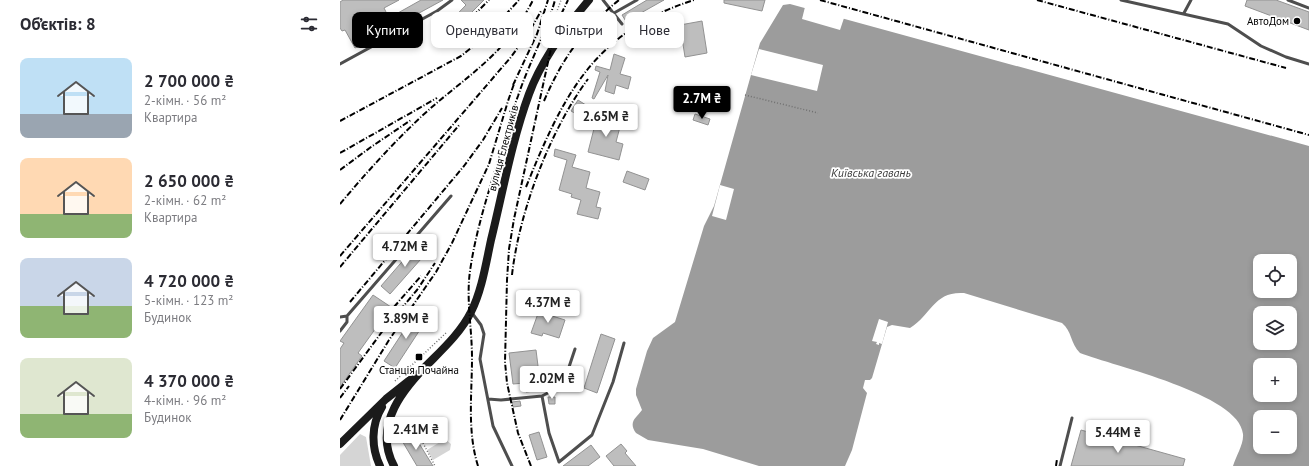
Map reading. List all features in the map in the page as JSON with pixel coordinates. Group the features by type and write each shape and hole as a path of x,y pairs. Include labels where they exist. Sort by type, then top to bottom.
{"street":[{"name":"вулиця Електриків","path":"416,376 452,338 470,313 485,267 518,128 529,93 552,49 589,0"},
{"path":"340,444 386,399 416,376"},
{"path":"394,466 387,446 387,428 398,400 416,376"},
{"path":"380,466 374,443 374,430 377,417 386,399"},
{"path":"368,417 377,417 385,423 387,428"}],"lane":[{"path":"340,64 437,11 452,0"},
{"path":"603,0 613,12"},
{"path":"616,12 637,0"},
{"path":"1121,0 1228,24 1261,46 1286,57 1309,64"},
{"path":"1184,13 1191,0"},
{"path":"1288,0 1309,8"},
{"path":"617,17 622,24"},
{"path":"340,317 347,316 452,196"},
{"path":"470,313 481,325 484,334 480,359 493,426 512,466"},
{"path":"340,331 347,322 347,316"},
{"path":"542,396 548,433 559,462 592,435 613,382 624,343"},
{"path":"488,399 505,400 542,396 563,385 575,349"},
{"path":"1060,466 1072,418"}],"path":[{"path":"557,12 562,0"},
{"path":"745,95 818,113"},
{"path":"391,385 431,345 451,329"},
{"path":"423,443 436,466"}],"shaded area":[{"path":"360,434 366,437 371,466 340,466 340,455"},
{"path":"445,439 451,444 450,450 433,460 427,450"}],"water":[{"name":"Київська гавань","path":"790,4 1309,146 1309,466 1233,466 1241,446 1243,434 1236,420 1221,406 1199,394 1173,383 1080,353 1074,345 1068,330 1062,323 964,293 954,293 946,296 934,304 924,316 910,328 892,325 887,327 872,378 870,380 865,380 863,388 867,393 852,450 845,466 759,466 703,449 648,440 636,433 633,423 635,418 642,410 636,395 636,389 647,351 653,338 675,322 704,226 714,206 760,43 783,5"}],"pier":[{"path":"805,7 844,18 840,30 802,19"},
{"path":"759,49 823,65 817,91 751,75"},
{"path":"720,185 734,189 726,220 712,216"},
{"path":"879,319 888,322 882,344 879,343 879,345 876,344 877,342 872,341"}],"building":[{"path":"343,0 399,0 384,8 386,12 352,12 352,43 345,30 342,31 340,28 340,2"},
{"path":"421,0 443,0 421,12 400,12"},
{"path":"461,0 484,0 472,12 459,12 466,5"},
{"path":"647,0 664,0 643,12 627,12"},
{"path":"724,0 765,0 762,11 724,3"},
{"name":"АвтоДом","path":"1247,0 1276,0 1309,12 1309,30 1245,6"},
{"path":"702,21 707,53 685,57 684,24"},
{"path":"614,54 625,58 620,74 631,77 628,89 616,85 614,94 605,91 608,75 594,99 592,98 600,72 595,70 596,66 610,70"},
{"path":"578,100 589,107 583,118 571,111"},
{"path":"598,113 616,118 615,122 621,123 616,142 623,144 619,160 588,152"},
{"path":"695,114 710,119 708,125 693,120"},
{"path":"555,149 576,155 572,167 590,172 586,188 600,192 596,207 601,208 598,219 577,214 581,200 571,197 572,194 559,190 567,160 554,156"},
{"path":"627,171 649,179 645,190 623,182"},
{"path":"419,242 429,250 390,294 381,286"},
{"path":"373,295 391,307 358,353 362,356 340,387 340,349 344,343 340,341"},
{"path":"540,308 550,311 549,315 565,320 559,338 543,333 542,336 531,333"},
{"path":"416,312 427,319 395,368 384,361"},
{"path":"601,334 615,339 597,393 584,388"},
{"path":"536,350 541,390 526,392 525,383 513,384 509,353"},
{"path":"548,397 555,397 555,404 549,404"},
{"path":"520,401 521,406 513,407 512,402"},
{"path":"1081,430 1185,459 1183,466 1071,466"},
{"path":"412,432 433,466 417,466 401,439"},
{"path":"539,432 547,457 537,460 529,435"},
{"path":"621,444 627,451 625,453 636,466 614,466 606,456"},
{"path":"591,445 600,457 588,466 563,466"}],"railway":[{"path":"477,12 489,0"},
{"path":"340,121 461,56 486,36 519,0"},
{"path":"340,204 380,158 423,115 484,64 510,36 533,0"},
{"path":"513,85 537,34 548,0"},
{"path":"478,466 472,439 471,426 472,347 469,303 470,271 483,210 513,110 555,0"},
{"path":"531,466 518,433 507,383 505,362 509,249 514,219 556,25 568,0"},
{"path":"544,101 566,58 584,34 619,0"},
{"path":"526,187 554,124 569,96 586,71 606,49 630,30 659,13 694,0"},
{"path":"820,0 1309,135"},
{"path":"1037,0 1286,68"},
{"path":"340,256 511,57 529,32 541,11"},
{"path":"512,275 521,225 538,172 561,122 574,99 588,79"},
{"path":"340,420 389,340 436,272 452,243 489,164 515,81"},
{"path":"340,153 437,98"},
{"path":"350,302 464,166 483,140 502,108"},
{"path":"340,170 411,120"},
{"path":"340,267 460,124"},
{"path":"340,389 384,329 417,290 435,263"},
{"path":"394,307 421,276"},
{"path":"340,398 349,386"},
{"path":"1056,466 1057,459"}],"place":[{"name":"АвтоДом","path":"1297,21"},
{"name":"Станція Почайна","path":"419,357"}]}
